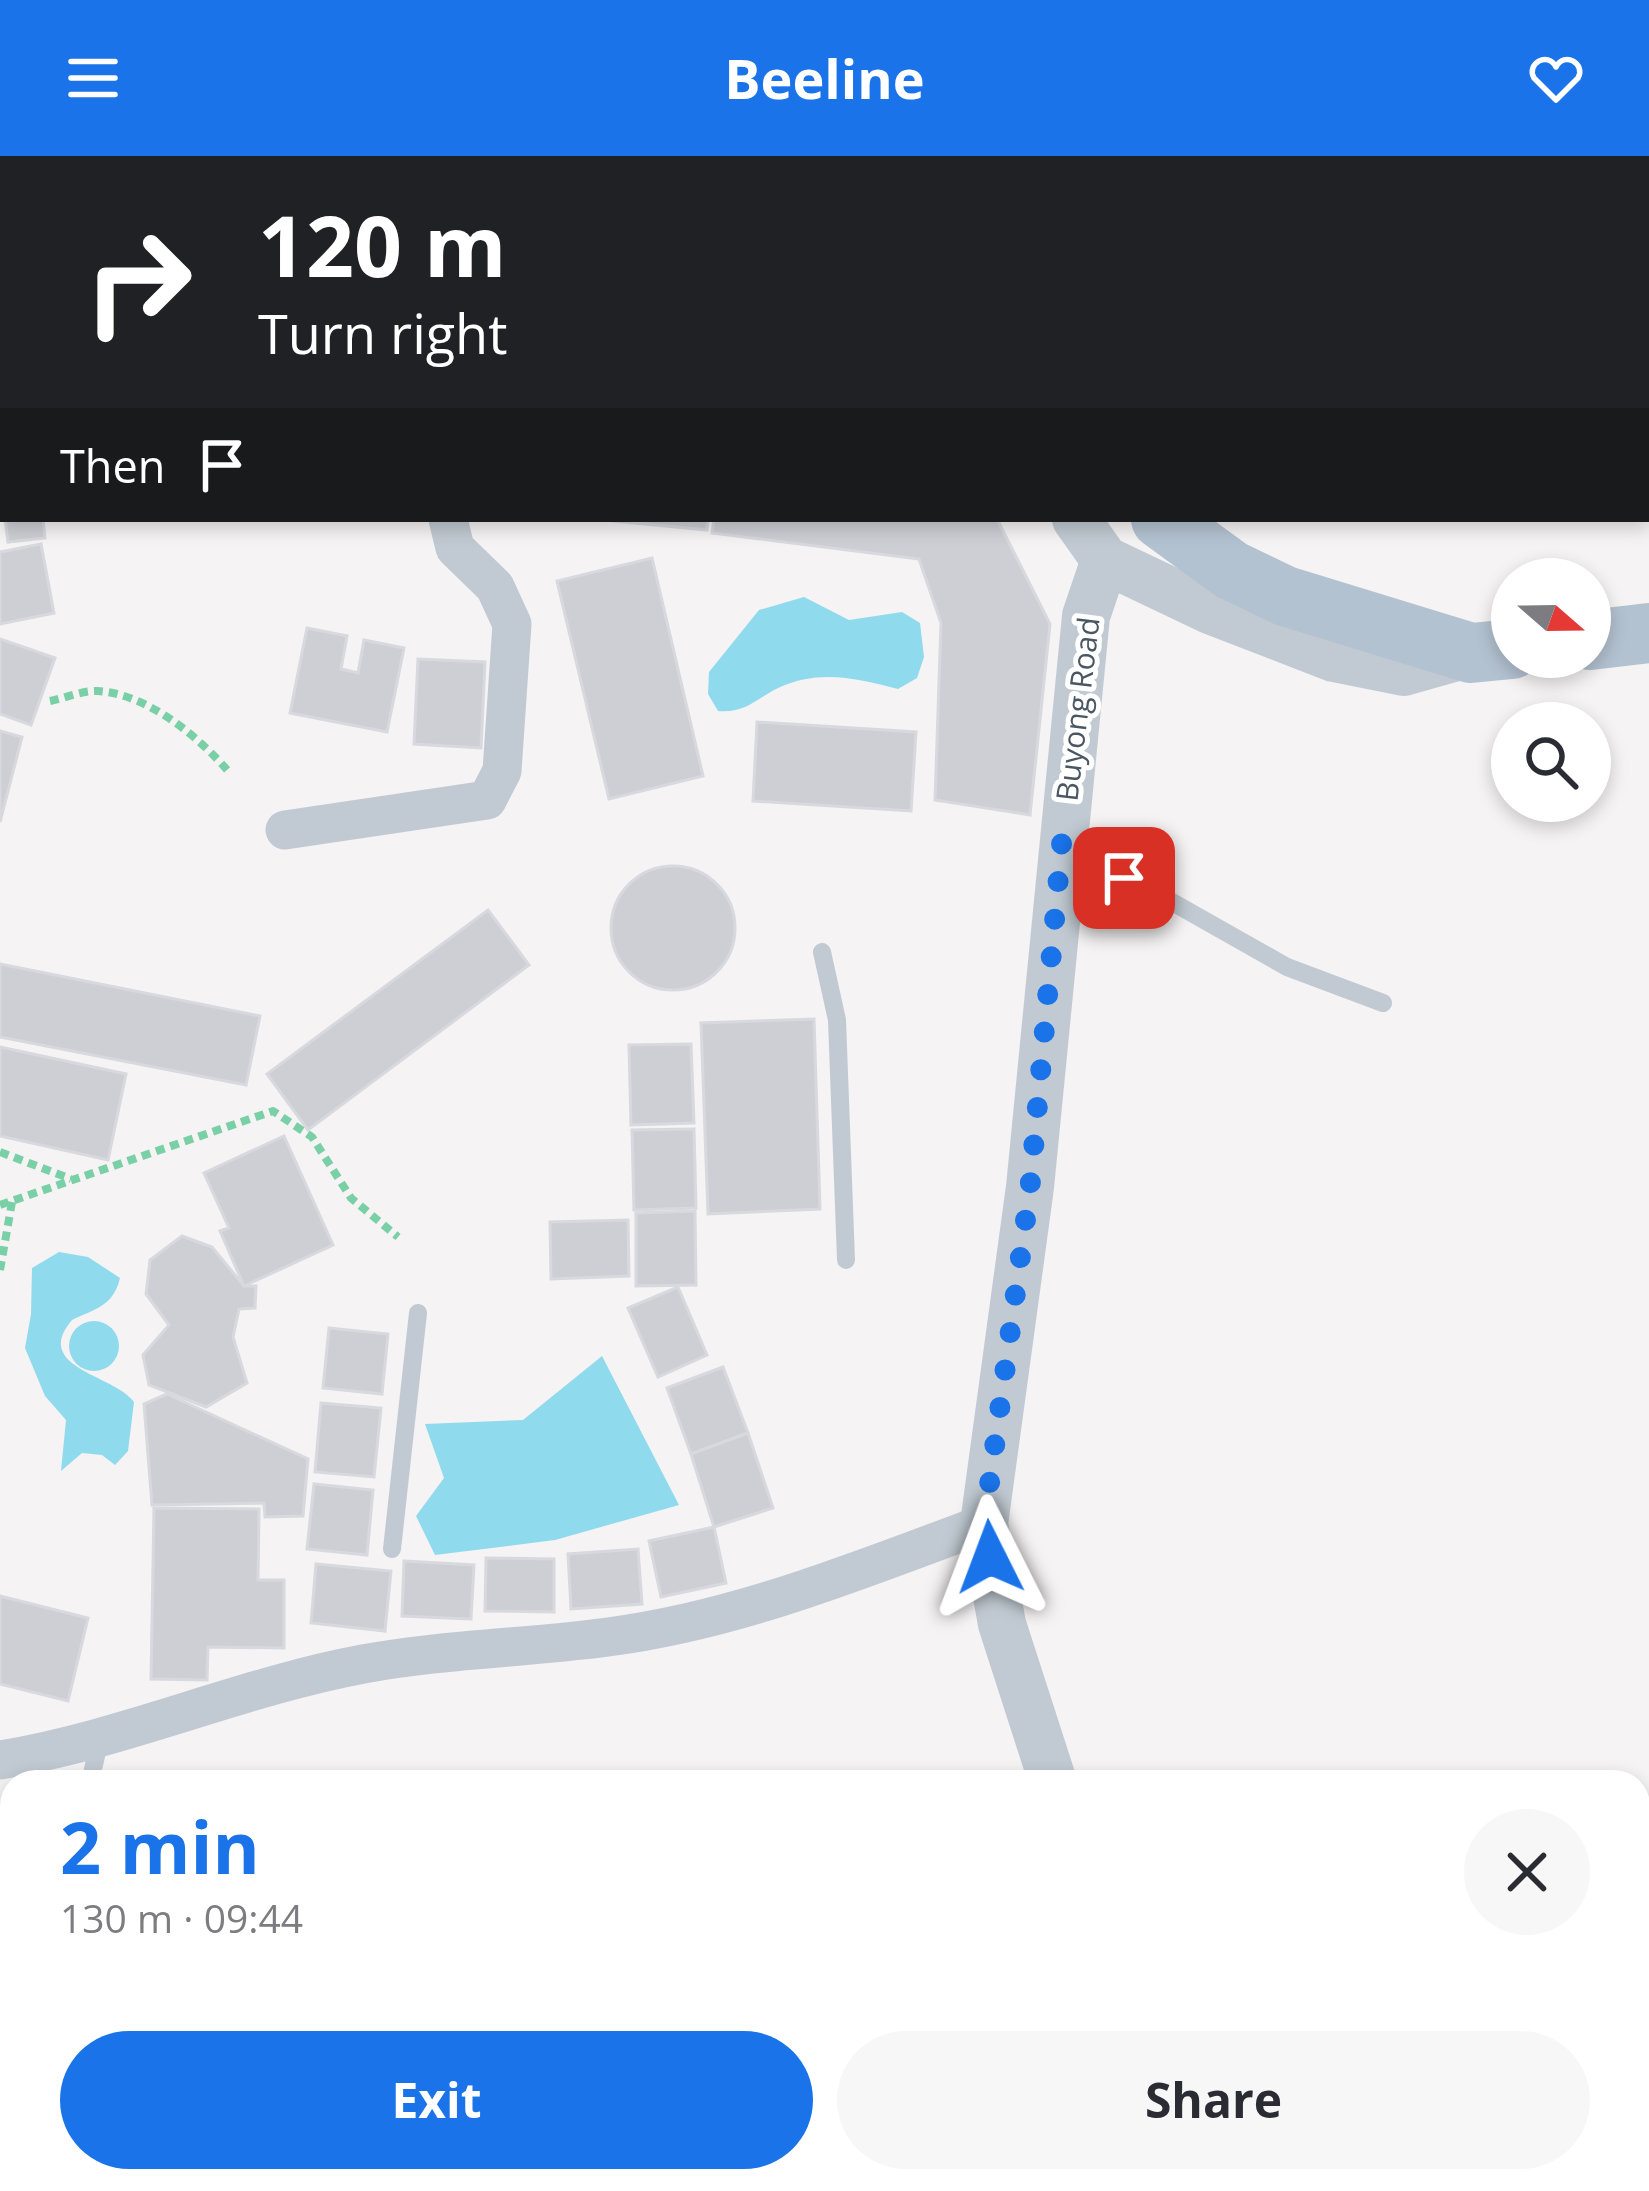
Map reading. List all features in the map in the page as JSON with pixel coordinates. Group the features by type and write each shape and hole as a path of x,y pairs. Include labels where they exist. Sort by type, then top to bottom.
{"main road":[{"path":"1165,522 1231,570 1285,596 1400,635 1491,651"},
{"path":"1611,638 1649,633"}],"street":[{"path":"285,830 488,800 502,771 512,624 495,587 455,548 449,522"},
{"path":"1078,522 1105,560 1210,610 1334,658 1404,672 1491,651"},
{"name":"Buyong Road","path":"1049,1770 1002,1624 984,1524 1030,1187 1086,616 1105,560"},
{"path":"0,1760 359,1664 457,1649 610,1637 700,1619 797,1592 984,1524"}],"lane":[{"path":"1062,839 1156,897 1287,967 1383,1003"},
{"path":"822,952 837,1020 846,1260"},
{"path":"392,1549 418,1312"},
{"path":"93,1770 101,1734"}],"path":[{"path":"50,701 97,691 143,705 203,742 228,771"},
{"path":"0,1205 273,1111 312,1137 351,1198 398,1238"},
{"path":"0,1152 73,1180"},
{"path":"0,1270 13,1201"}],"water":[{"path":"804,597 849,620 902,612 920,623 924,657 917,678 898,689 853,679 808,679 778,688 743,708 718,711 708,694 709,672 759,610"},
{"path":"59,1252 88,1257 120,1278 108,1301 72,1320 62,1336 62,1349 69,1360 134,1402 128,1451 115,1465 102,1455 82,1453 61,1471 66,1420 45,1396 25,1348 32,1268"},
{"path":"94,1321 112,1328 119,1346 112,1364 94,1371 76,1364 69,1346 76,1328"},
{"path":"602,1356 679,1505 555,1540 435,1555 416,1516 444,1478 425,1424 523,1420"}],"building":[{"path":"5,522 43,522 45,538 8,542"},
{"path":"625,522 708,522 707,530"},
{"path":"714,522 999,522 1050,624 1030,815 935,800 941,623 919,559 712,533"},
{"path":"41,544 54,613 0,624 0,552"},
{"path":"652,558 703,776 609,799 557,581"},
{"path":"307,628 347,636 341,669 358,673 364,640 404,648 387,732 290,713"},
{"path":"0,639 55,658 31,725 0,714"},
{"path":"418,659 485,662 481,748 414,744"},
{"path":"757,722 916,732 911,811 753,801"},
{"path":"0,731 22,737 0,822"},
{"path":"673,866 697,871 717,884 730,904 735,928 730,952 717,972 697,985 673,990 649,985 629,972 616,952 611,928 616,904 629,884 649,871"},
{"path":"488,910 529,965 308,1130 267,1074"},
{"path":"0,964 260,1016 246,1085 0,1037"},
{"path":"814,1019 820,1209 708,1214 701,1023"},
{"path":"691,1044 694,1123 631,1125 629,1045"},
{"path":"0,1047 126,1074 108,1160 0,1136"},
{"path":"694,1129 696,1208 634,1210 632,1130"},
{"path":"284,1136 333,1245 244,1286 220,1231 229,1228 204,1173"},
{"path":"695,1211 696,1285 636,1286 636,1213"},
{"path":"628,1220 629,1276 551,1279 550,1222"},
{"path":"182,1236 212,1247 244,1286 256,1286 255,1308 239,1309 233,1337 247,1383 206,1407 149,1385 143,1355 169,1325 146,1294 150,1260"},
{"path":"678,1287 707,1355 658,1377 628,1308"},
{"path":"329,1328 388,1334 382,1394 323,1388"},
{"path":"723,1367 748,1433 691,1454 667,1388"},
{"path":"167,1394 308,1459 303,1516 265,1517 264,1503 152,1505 144,1404"},
{"path":"321,1403 381,1408 374,1477 315,1472"},
{"path":"748,1433 773,1508 714,1527 691,1454"},
{"path":"314,1484 373,1490 367,1555 307,1549"},
{"path":"154,1508 259,1509 258,1580 284,1580 284,1648 208,1647 207,1680 151,1679"},
{"path":"714,1527 726,1583 661,1597 649,1541"},
{"path":"638,1549 642,1604 571,1609 568,1554"},
{"path":"486,1558 554,1559 554,1612 485,1611"},
{"path":"404,1561 474,1565 471,1619 402,1616"},
{"path":"316,1564 391,1571 385,1631 311,1623"},
{"path":"0,1596 88,1618 68,1701 0,1684"}],"route":[{"path":"990,1557 984,1524 1030,1187 1062,839 1124,878"}]}
